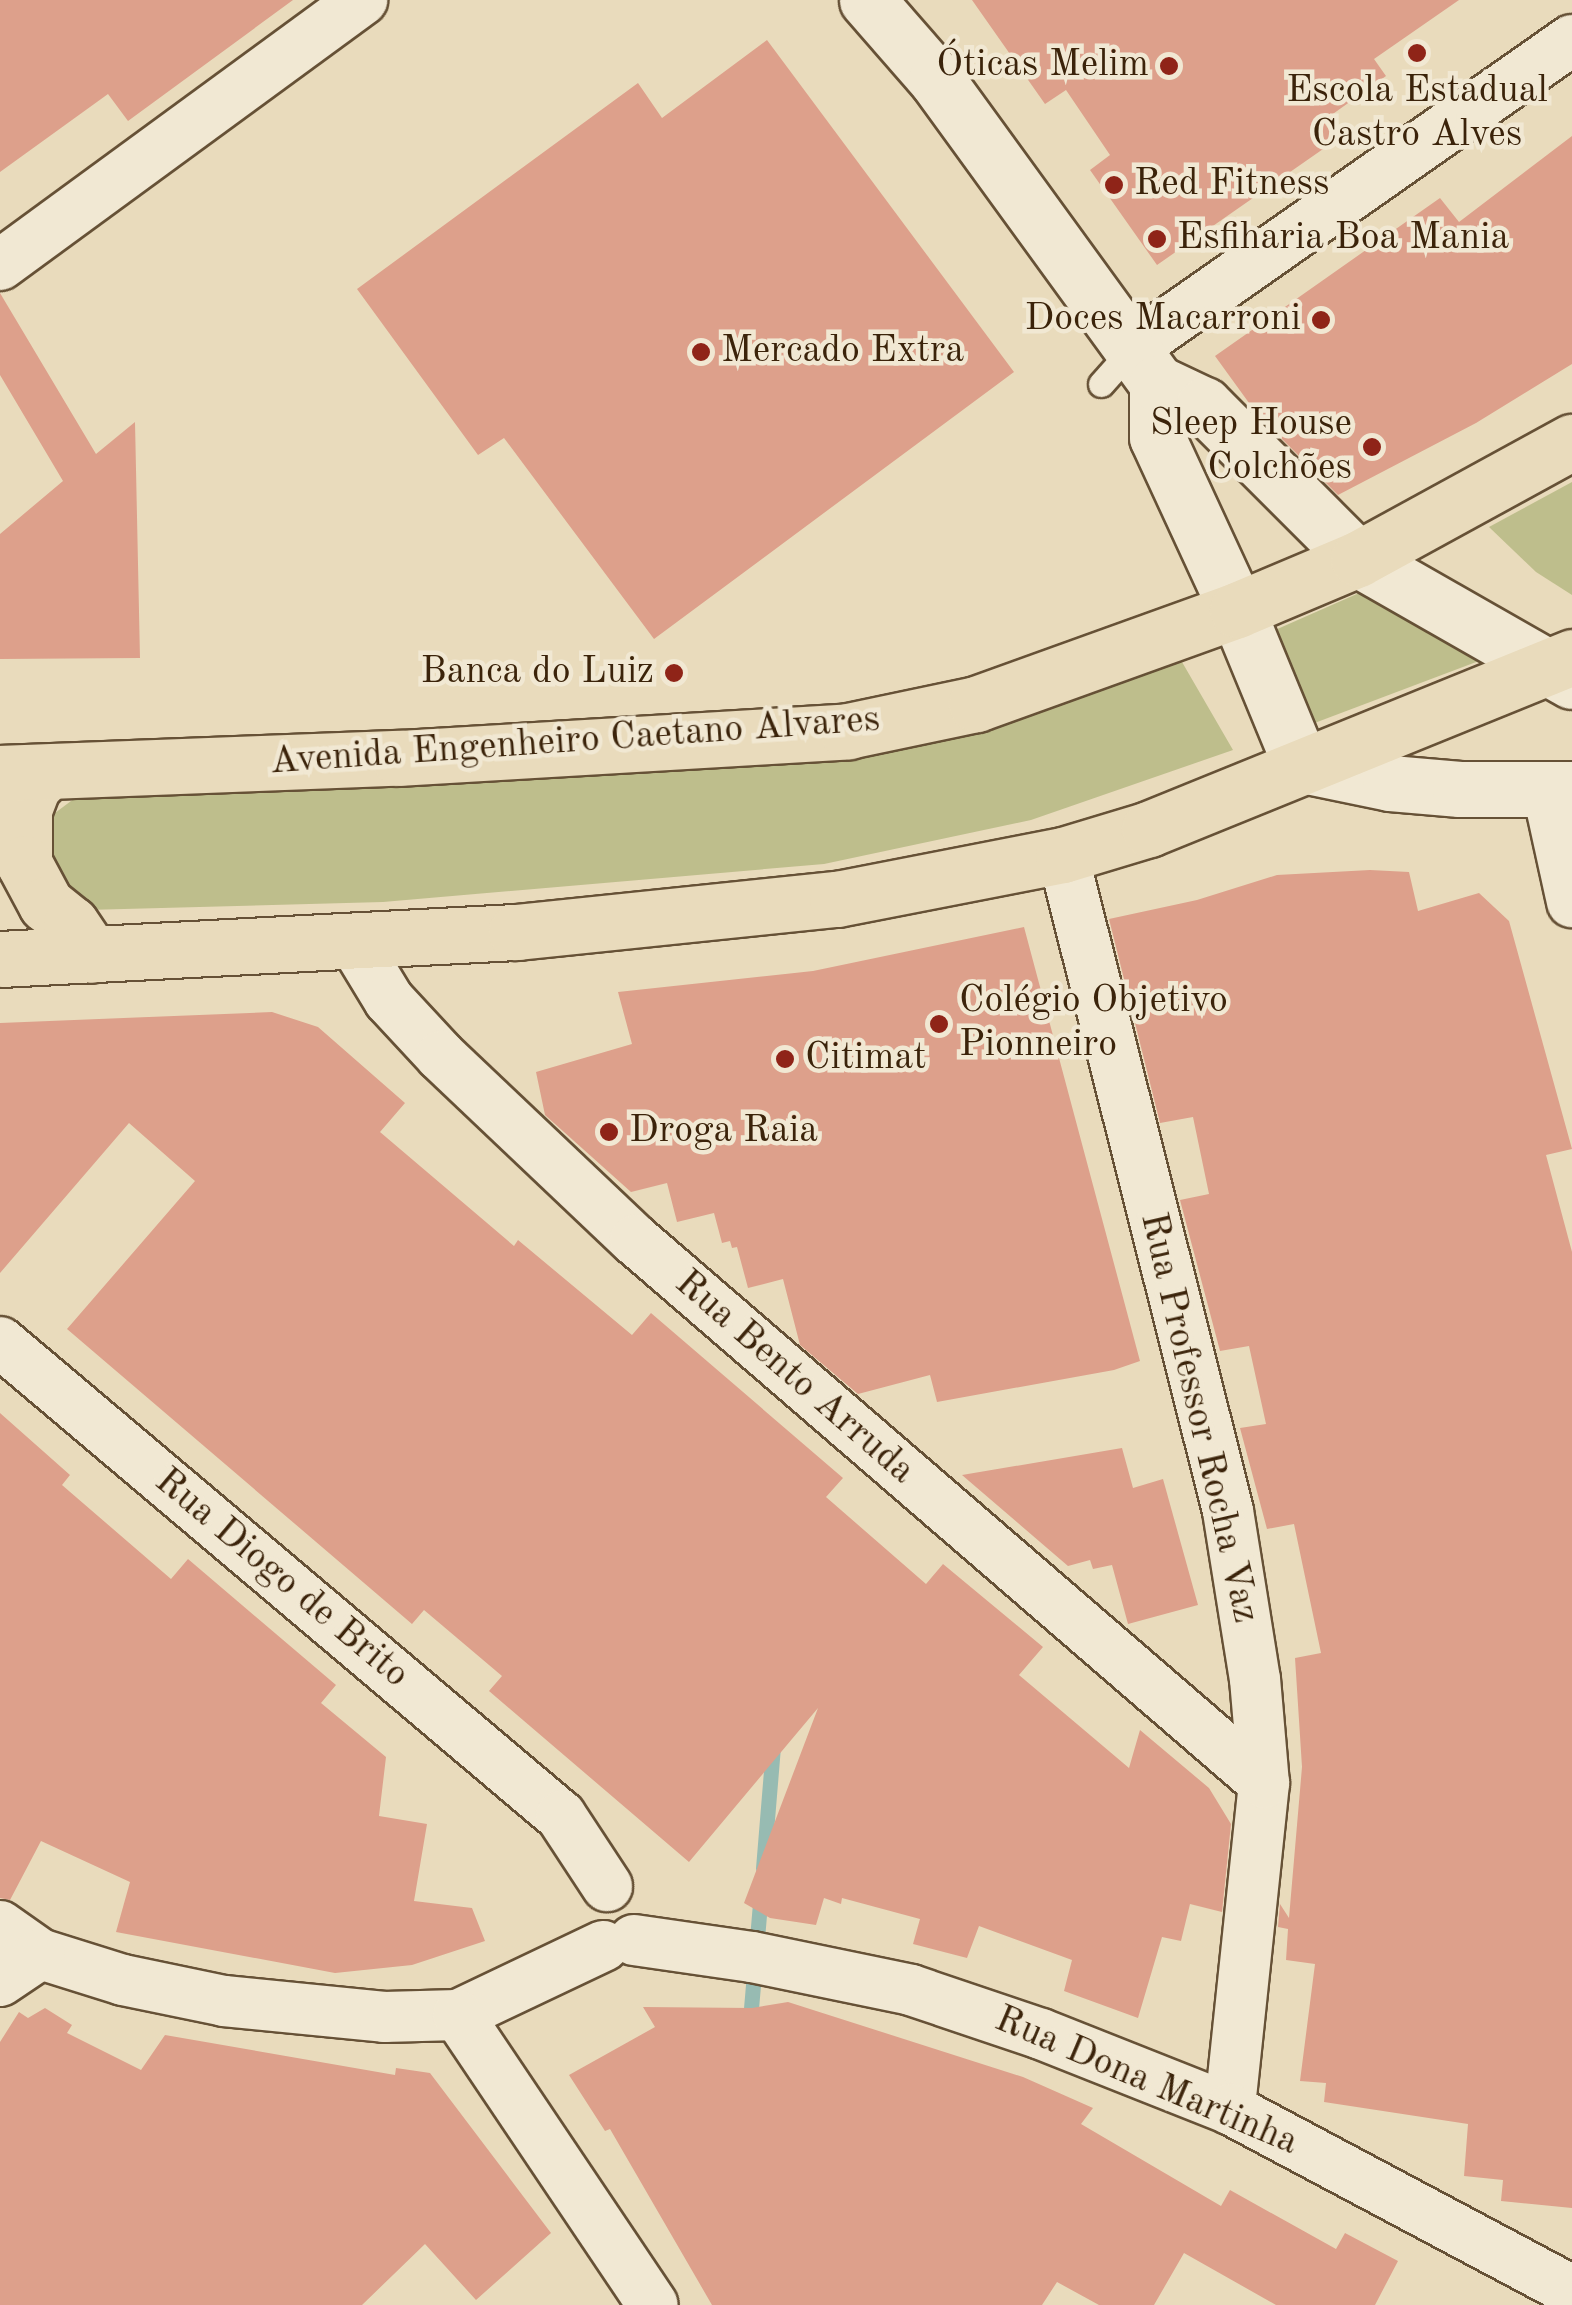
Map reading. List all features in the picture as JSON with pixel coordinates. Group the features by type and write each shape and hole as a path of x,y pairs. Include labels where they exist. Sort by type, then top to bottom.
{"main road":[{"path":"867,0 936,79 1130,372 1238,610 1294,748 1308,766 1390,783 1460,789 1559,789"},
{"path":"1130,372 1204,405 1358,559 1565,669"},
{"name":"Avenida Engenheiro Caetano Alvares","path":"24,773 380,759 848,731 976,704 1238,610 1358,559 1572,442"},
{"path":"0,959 355,944 838,899 1063,855 1149,830 1565,669"},
{"path":"24,773 32,786 24,810 24,864 46,904 71,924 92,955"}],"street":[{"path":"0,265 362,0"},
{"path":"1130,372 1572,40"},
{"path":"1559,789 1572,902"},
{"name":"Rua Professor Rocha Vaz","path":"1063,855 1228,1511 1255,1680 1264,1783 1230,2109"},
{"name":"Rua Bento Arruda","path":"355,944 389,1000 428,1042 634,1240 1264,1783"},
{"name":"Rua Diogo de Brito","path":"0,1342 561,1816 609,1918"},
{"path":"0,1926 20,1968 124,1980 224,2000 384,2017 458,2016 609,1918"},
{"name":"Rua Dona Martinha","path":"609,1918 752,1957 912,1990 1041,2034 1230,2109 1572,2290"},
{"path":"458,2016 653,2305"}],"green space":[{"path":"1572,482 1572,595 1536,572 1489,527"},
{"path":"1375,586 1500,653 1296,730 1264,635"},
{"path":"1182,662 1233,750 1031,820 824,864 383,902 86,910 54,881 43,822 75,798 345,779 1047,705"}],"building":[{"path":"0,0 293,0 128,121 108,94 0,172"},
{"path":"972,0 1459,0 1374,59 1386,76 1323,121 1336,140 1157,265 1090,170 1110,155 1066,90 1045,104"},
{"path":"767,40 1014,372 654,639 504,438 478,455 357,289 638,83 662,118"},
{"path":"1572,136 1572,364 1476,423 1338,495 1257,414 1215,356 1440,198 1459,222"},
{"path":"0,293 96,454 135,422 140,658 0,659 0,534 63,481 0,375"},
{"path":"1409,872 1418,911 1479,893 1509,921 1572,1149 1546,1155 1572,1252 1572,2208 1501,2201 1503,2180 1464,2176 1468,2124 1324,2102 1326,2083 1300,2081 1315,1964 1286,1960 1288,1929 1278,1927 1280,1904 1289,1918 1302,1767 1295,1658 1321,1653 1294,1524 1267,1529 1240,1428 1266,1424 1249,1346 1220,1351 1180,1200 1209,1194 1193,1117 1160,1123 1109,919 1197,900 1277,875"},
{"path":"1024,927 1140,1361 1114,1370 937,1402 930,1375 858,1394 800,1345 783,1279 748,1288 737,1247 732,1248 730,1241 722,1243 714,1213 677,1222 667,1183 631,1192 545,1115 536,1072 632,1044 618,992 813,971"},
{"path":"272,1012 318,1027 405,1103 380,1132 514,1246 518,1240 632,1335 651,1313 843,1478 826,1497 926,1584 943,1564 1043,1647 1019,1675 1129,1768 1140,1730 1209,1788 1231,1824 1222,1912 1190,1904 1181,1941 1162,1937 1138,2018 1064,1991 1072,1960 979,1926 967,1958 913,1944 920,1919 842,1898 841,1904 824,1898 816,1925 770,1918 744,1903 818,1708 689,1862 489,1691 502,1676 424,1610 412,1624 67,1329 195,1181 129,1123 0,1273 0,1023"},
{"path":"0,1413 70,1475 62,1485 171,1579 188,1559 336,1685 321,1703 386,1757 379,1816 427,1824 414,1901 472,1908 485,1941 412,1965 335,1973 116,1932 130,1882 41,1841 10,1900 0,1898"},
{"path":"1122,1448 1133,1488 1163,1479 1198,1605 1128,1624 1112,1565 1093,1569 1090,1560 1068,1566 962,1475"},
{"path":"788,2002 1023,2077 1093,2108 1081,2124 1221,2206 1230,2190 1336,2249 1345,2233 1398,2261 1375,2305 1276,2305 1184,2253 1154,2305 1099,2305 1057,2282 1042,2305 712,2305 610,2129 605,2131 569,2075 655,2027 643,2007 752,2008"},
{"path":"45,2008 72,2025 67,2033 141,2070 165,2035 395,2075 396,2068 430,2073 551,2233 476,2300 425,2244 362,2305 0,2305 0,2042 19,2012 28,2018"}],"waterway":[{"path":"763,1868 773,1747"},
{"path":"755,2026 750,2020 761,1891"}],"place":[{"name":"Escola Estadual Castro Alves","path":"1417,53"},
{"name":"Óticas Melim","path":"1169,66"},
{"name":"Red Fitness","path":"1114,185"},
{"name":"Esfiharia Boa Mania","path":"1157,239"},
{"name":"Doces Macarroni","path":"1321,320"},
{"name":"Mercado Extra","path":"701,352"},
{"name":"Sleep House Colchões","path":"1372,447"},
{"name":"Banca do Luiz","path":"674,673"},
{"name":"Colégio Objetivo Pionneiro","path":"939,1024"},
{"name":"Citimat","path":"785,1059"},
{"name":"Droga Raia","path":"609,1132"}]}
